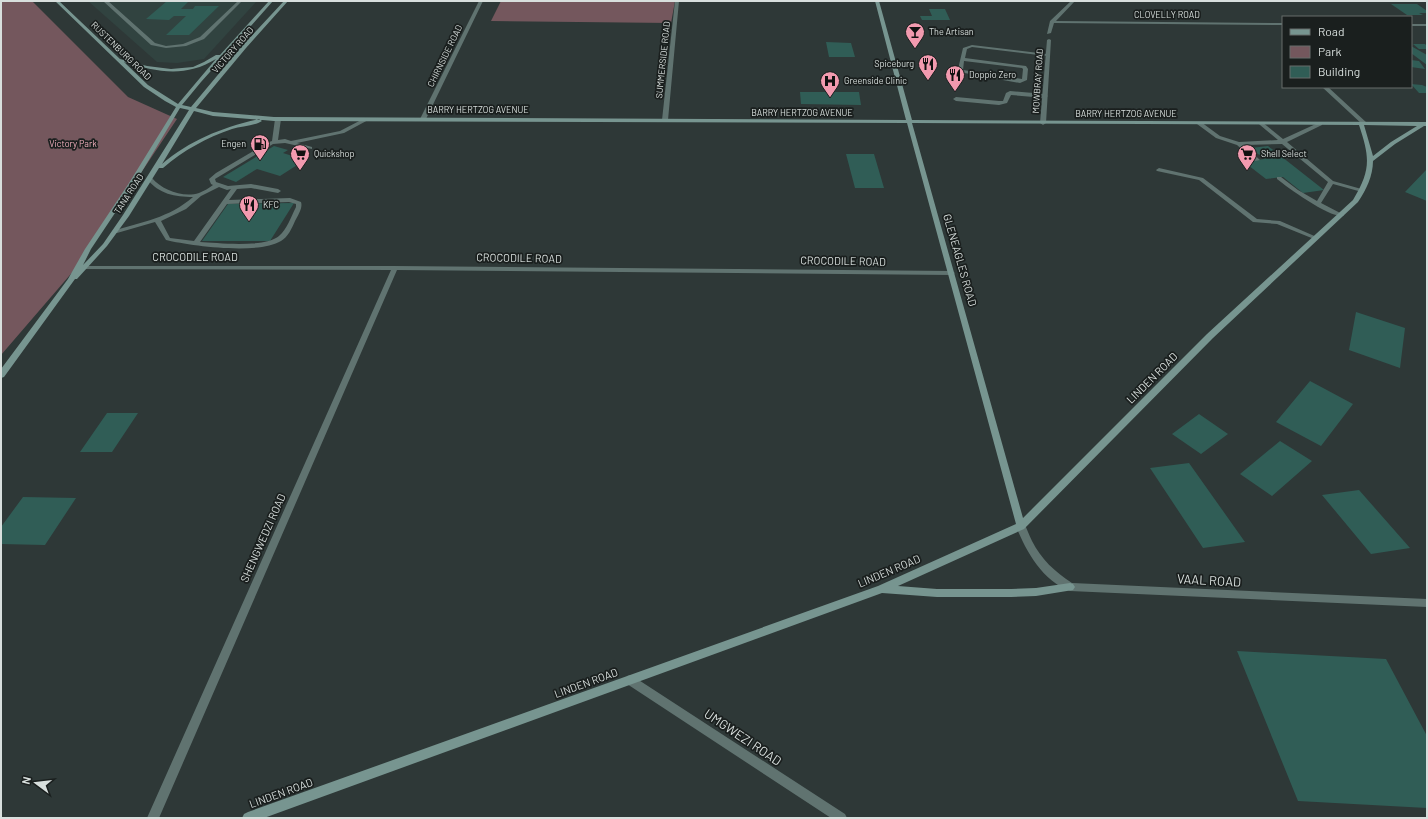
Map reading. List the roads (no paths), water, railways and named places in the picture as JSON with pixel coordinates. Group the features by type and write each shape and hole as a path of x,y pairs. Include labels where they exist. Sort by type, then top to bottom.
{"main road":[{"name":"RUSTENBURG ROAD","path":"57,1 153,91 179,106"},
{"name":"VICTORY ROAD","path":"179,106 227,49 271,1"},
{"name":"VICTORY ROAD","path":"192,110 286,1"},
{"name":"GLENEAGLES ROAD","path":"877,1 1021,526"},
{"path":"119,59 151,69 176,71 206,63 227,49"},
{"name":"BARRY HERTZOG AVENUE","path":"179,106 192,110 236,116 276,119 1426,124"},
{"name":"TANA ROAD","path":"1,375 71,280 77,268 157,144 179,106"},
{"name":"TANA ROAD","path":"71,280 85,267 115,232 192,110"},
{"path":"151,177 174,156 206,137 235,126 276,119"},
{"name":"LINDEN ROAD","path":"248,818 881,589 1021,526 1210,336 1356,201 1369,173 1371,160 1363,124"},
{"path":"1371,160 1393,143 1426,124"},
{"path":"881,589 937,593 1012,593 1036,592 1070,587"}],"street":[{"path":"106,1 153,44 166,47 184,45 202,38 240,1"},
{"name":"CHIRNSIDE ROAD","path":"423,119 481,1"},
{"name":"SUMMERSIDE ROAD","path":"665,120 677,1"},
{"path":"1050,33 1052,22 1073,1"},
{"name":"CLOVELLY ROAD","path":"1052,22 1282,24"},
{"path":"1412,24 1427,25"},
{"name":"MOWBRAY ROAD","path":"1043,123 1049,40"},
{"path":"963,59 1024,67 1026,69 1024,80 1019,81 964,73 960,69 965,48 970,46 1047,55"},
{"path":"1326,88 1363,124"},
{"path":"956,100 999,103 1005,102 1008,94 1017,92 1045,96"},
{"path":"275,142 276,119"},
{"path":"278,191 251,186 234,188 218,185 212,181 214,176 268,144 275,142 290,142 342,132 367,119"},
{"path":"1199,123 1218,137 1239,144 1282,142 1320,124"},
{"path":"1262,124 1331,182 1362,190"},
{"path":"290,142 310,148"},
{"path":"1239,144 1257,160"},
{"path":"1159,170 1181,174 1201,180 1256,221 1278,222 1316,238"},
{"path":"151,177 155,186 162,190 184,195 199,195"},
{"path":"1278,178 1318,204 1342,215"},
{"path":"1318,204 1331,182"},
{"path":"115,232 157,220 184,208 199,195 218,185"},
{"path":"195,244 234,188"},
{"path":"157,220 168,240 195,244 256,245 277,241 286,232 299,207 299,203 290,200 225,202"},
{"name":"CROCODILE ROAD","path":"77,268 395,268 952,273"},
{"name":"SHENGWEDZI ROAD","path":"153,818 395,268"},
{"name":"VAAL ROAD","path":"1021,526 1030,548 1043,567 1052,576 1070,587 1427,603"},
{"name":"UMGWEZI ROAD","path":"631,680 840,818"}],"place":[{"name":"The Artisan","path":"915,49"},
{"name":"Spiceburg","path":"928,81"},
{"name":"Doppio Zero","path":"955,92"},
{"name":"Greenside Clinic","path":"830,98"},
{"name":"Engen","path":"260,161"},
{"name":"Quickshop","path":"300,171"},
{"name":"Shell Select","path":"1247,171"},
{"name":"KFC","path":"249,222"}],"park label":[{"name":"Victory Park","path":"73,144"}]}
